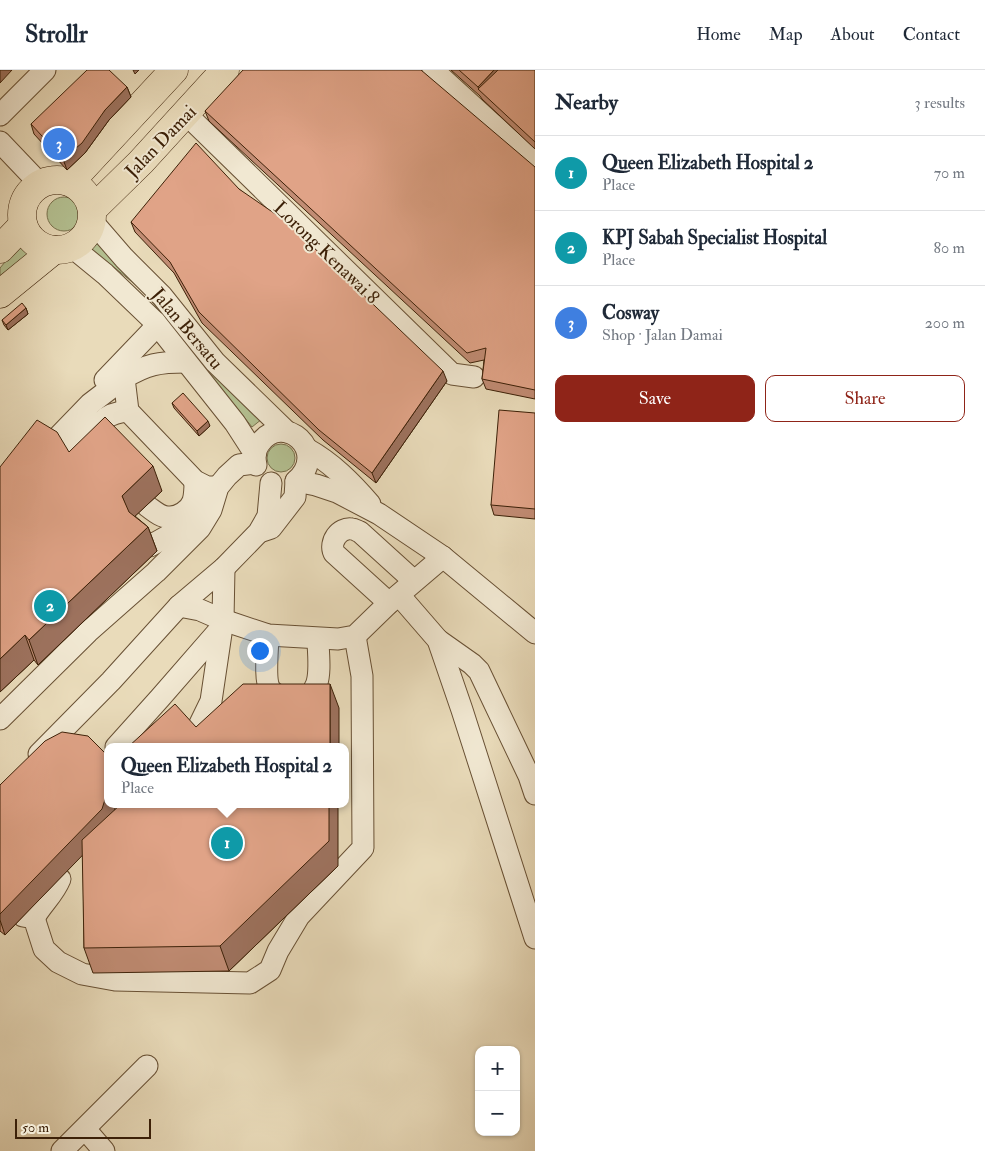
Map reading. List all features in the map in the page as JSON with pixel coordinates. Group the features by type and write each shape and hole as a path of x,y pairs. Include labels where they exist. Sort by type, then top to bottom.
{"main road":[{"name":"Jalan Damai","path":"70,182 174,70"},
{"name":"Jalan Damai","path":"92,216 225,70"},
{"path":"0,294 63,248 84,236 92,216 89,201 78,187 70,182 50,181 40,184 31,192 25,202 22,213 24,225 28,234 35,242 44,247 63,248"},
{"path":"0,249 24,225"}],"street":[{"path":"0,115 45,70"},
{"path":"433,70 535,163"},
{"name":"Lorong Kenawai 8","path":"186,114 452,374 474,377"},
{"path":"0,142 40,184"},
{"name":"Jalan Bersatu","path":"92,216 124,258 162,296 214,362 287,432"},
{"name":"Jalan Bersatu","path":"63,248 105,274 155,322 235,423 255,459"},
{"path":"64,455 83,430 90,404 103,383 152,331 155,322"},
{"path":"0,498 90,404 124,378 149,365 164,362 186,362"},
{"path":"124,378 128,411 195,481 206,487 218,488"},
{"path":"99,457 96,434 102,420 113,413 128,411"},
{"path":"287,432 295,435 307,449 307,467 296,481 288,484 271,483 263,478 258,471 255,459 262,439 270,434 287,432"},
{"path":"307,449 340,472 379,514"},
{"path":"0,719 88,632 156,572 200,528 209,514 218,488 227,476 239,465 255,459"},
{"path":"147,506 156,513 168,517 189,509 194,499 195,481"},
{"path":"296,481 337,492 379,514 443,557 535,633"},
{"path":"260,532 271,528 295,497 296,481"},
{"path":"26,768 111,681 179,606 224,568 260,532 268,516 271,483"},
{"path":"150,546 209,514"},
{"path":"179,606 200,610 222,624 268,635 318,639 338,639 355,636 443,557"},
{"path":"192,738 211,702 222,624 224,568"},
{"path":"401,593 438,640 472,664 479,672 529,776 535,794"},
{"path":"119,743 160,698 222,624"},
{"path":"268,635 268,679 270,689 279,696 292,699 307,696 314,691 318,682 318,639"},
{"path":"60,879 53,892 28,917 44,949 58,962 82,974 115,980 250,983 270,970 278,951 299,916 363,848 362,676 355,636"},
{"path":"438,640 535,938"},
{"path":"62,1151 147,1066"},
{"path":"85,1129 104,1151"}],"green space":[{"path":"64,197 76,202 81,214 76,226 64,231 52,226 47,214 52,202"},
{"path":"26,237 37,254 0,281 0,268"},
{"path":"100,239 142,290 89,250"},
{"path":"149,298 262,419 252,427"},
{"path":"281,444 291,448 295,458 291,468 281,472 271,468 267,458 271,448"}],"building":[{"path":"87,70 109,70 127,87 105,110 82,143 63,159 31,124"},
{"path":"243,70 421,70 535,167 535,390 482,379 486,348 467,353 205,111"},
{"path":"459,70 494,70 478,87"},
{"path":"498,70 535,70 535,142 478,89"},
{"path":"196,143 239,189 287,222 443,371 372,473 319,430 199,312 170,262 131,222"},
{"path":"22,303 26,308 6,325 2,320"},
{"path":"183,393 208,421 197,431 172,403"},
{"path":"499,410 535,413 535,509 491,505"},
{"path":"105,417 153,466 122,496 129,512 148,527 29,640 25,635 0,659 0,467 37,420 57,432 69,452"},
{"path":"243,684 330,684 330,743 132,743 175,704 196,727"},
{"path":"62,732 88,736 104,752 104,803 102,809 0,914 0,785 45,741"},
{"path":"117,808 329,808 329,841 220,946 84,948 82,840"}],"place":[{"name":"Cosway","path":"59,144"},
{"name":"KPJ Sabah Specialist Hospital","path":"50,606"},
{"name":"Queen Elizabeth Hospital 2","path":"227,843"}]}
